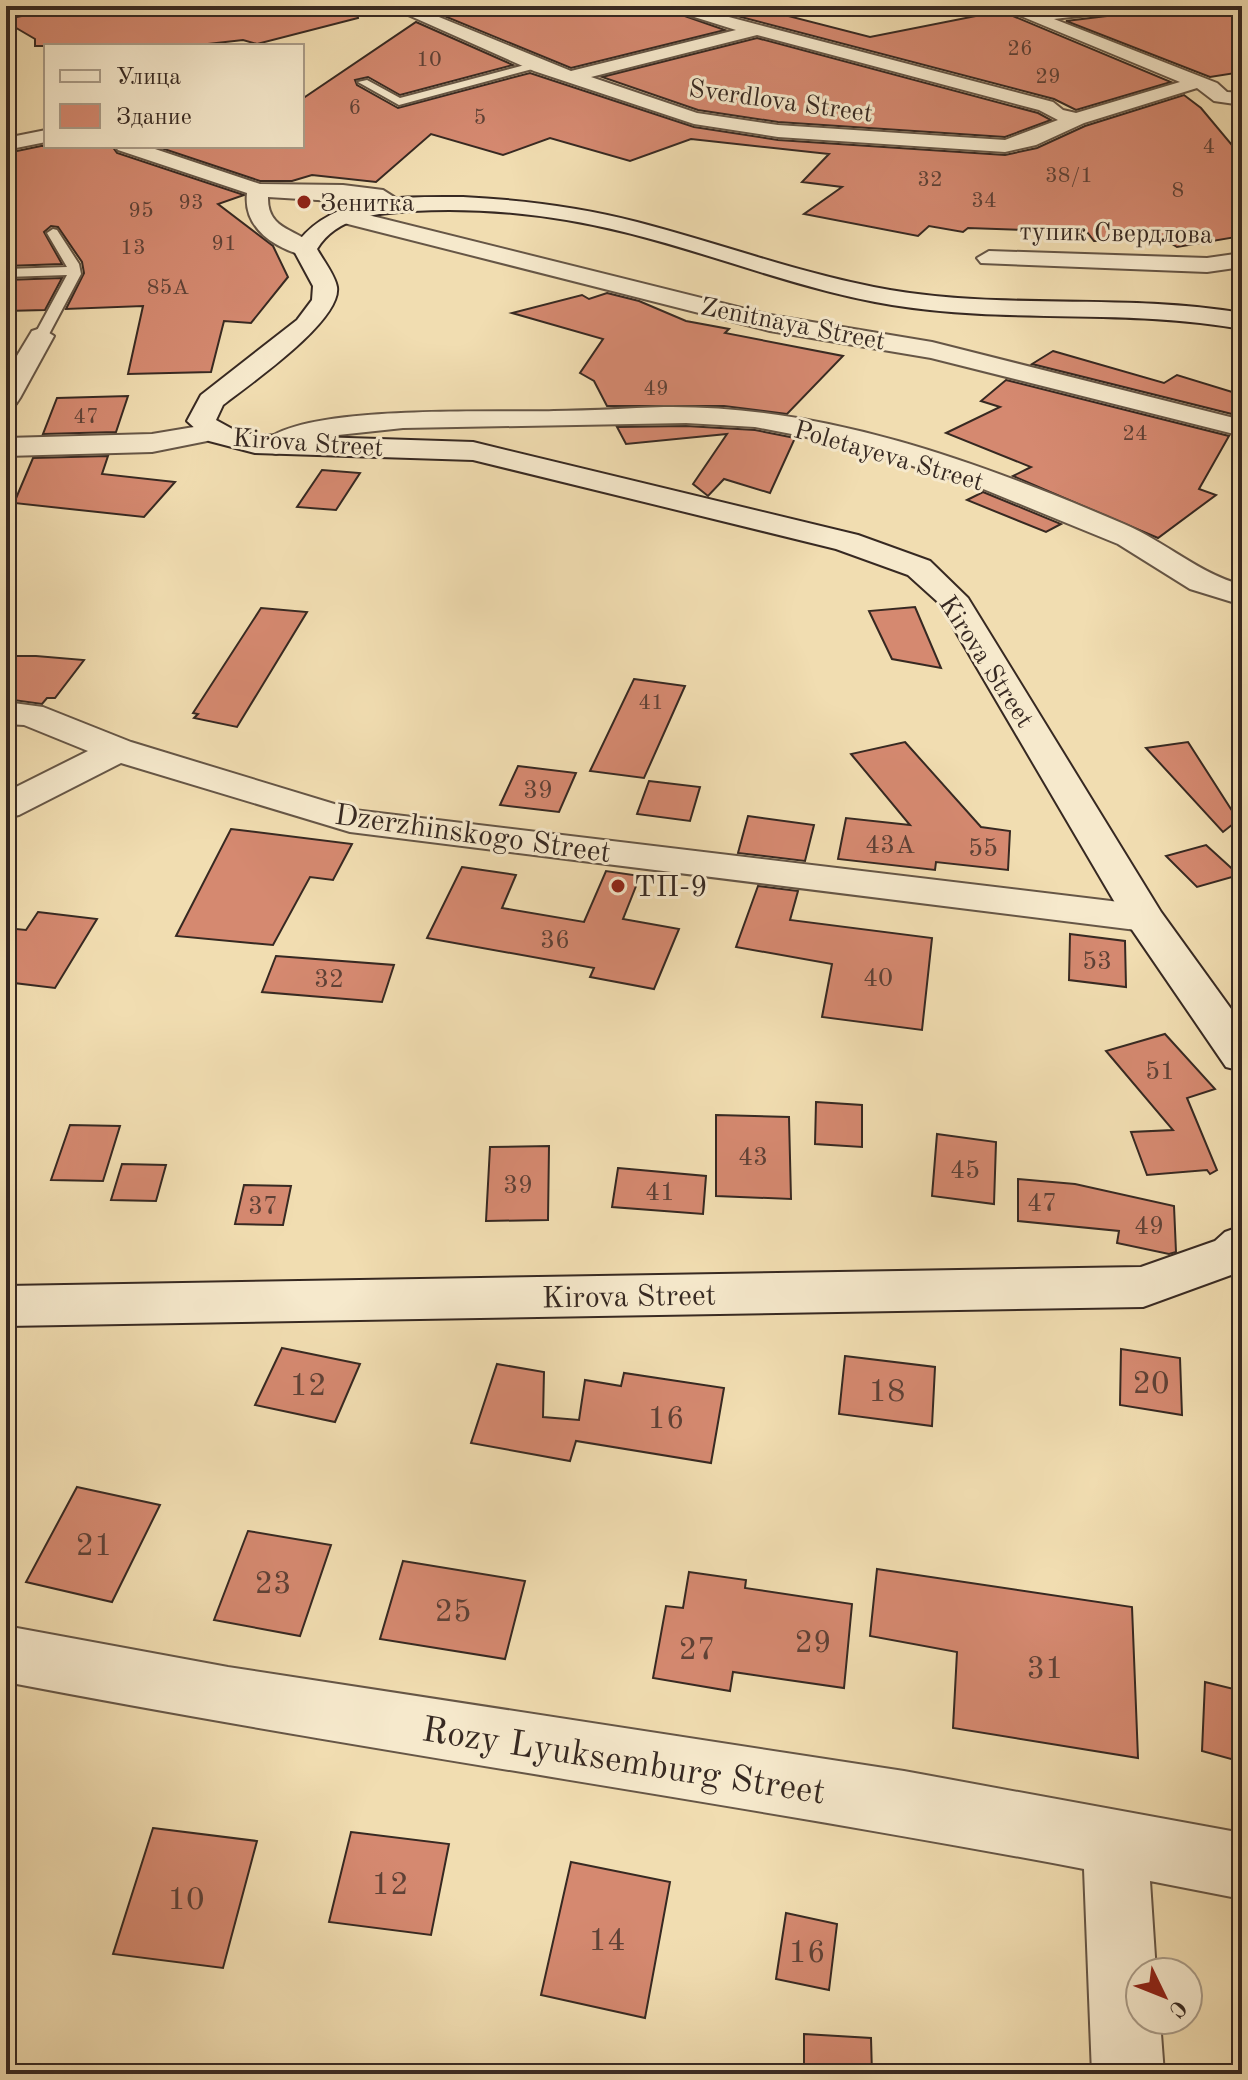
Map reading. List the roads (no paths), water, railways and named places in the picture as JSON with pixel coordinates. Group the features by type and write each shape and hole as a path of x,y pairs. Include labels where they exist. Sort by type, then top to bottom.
{"street":[{"path":"6,11 39,6"},
{"name":"Sverdlova Street","path":"396,6 446,24 536,65 694,118 778,131 1005,146 1029,141 1077,119 1242,81"},
{"path":"667,6 1031,102 1077,119"},
{"path":"1005,6 1209,89 1242,99"},
{"path":"1032,17 1123,6"},
{"path":"570,77 758,29"},
{"path":"1209,89 1242,122"},
{"path":"6,144 44,136"},
{"path":"131,148 258,190 343,192 429,203 510,207 605,222 805,279 892,298 972,308 1164,308 1242,321"},
{"path":"258,190 255,208 265,228 305,249 313,231 344,216 379,207 429,203"},
{"name":"Zenitnaya Street","path":"344,216 770,323 932,350 1242,428"},
{"name":"Kirova Street","path":"305,249 325,286 324,300 306,325 211,401 201,421 212,432 228,440 276,445 473,451 847,542 919,568 952,598 1144,918 1242,1056"},
{"name":"тупик Свердлова","path":"989,258 1207,265 1242,260"},
{"path":"6,337 41,336"},
{"path":"6,398 41,336"},
{"name":"Poletayeva Street","path":"276,445 311,431 385,420 550,420 645,414 711,415 782,424 847,438 949,467 1075,514 1146,546 1198,581 1242,595"},
{"path":"6,447 152,443 212,432"},
{"name":"Dzerzhinskogo Street","path":"6,713 30,715 118,750 350,821 1144,918"},
{"path":"6,807 118,750"},
{"name":"Kirova Street","path":"6,1306 1143,1287 1239,1251"},
{"name":"Rozy Lyuksemburg Street","path":"6,1654 228,1696 904,1803 1242,1866"},
{"path":"1115,1843 1128,2074"}],"lane":[{"path":"363,82 399,102 536,65"},
{"path":"41,336 74,271 73,264 53,233"},
{"path":"6,273 74,271"}],"place":[{"name":"Зенитка","path":"304,202"},
{"name":"ТП-9","path":"618,886"}]}
